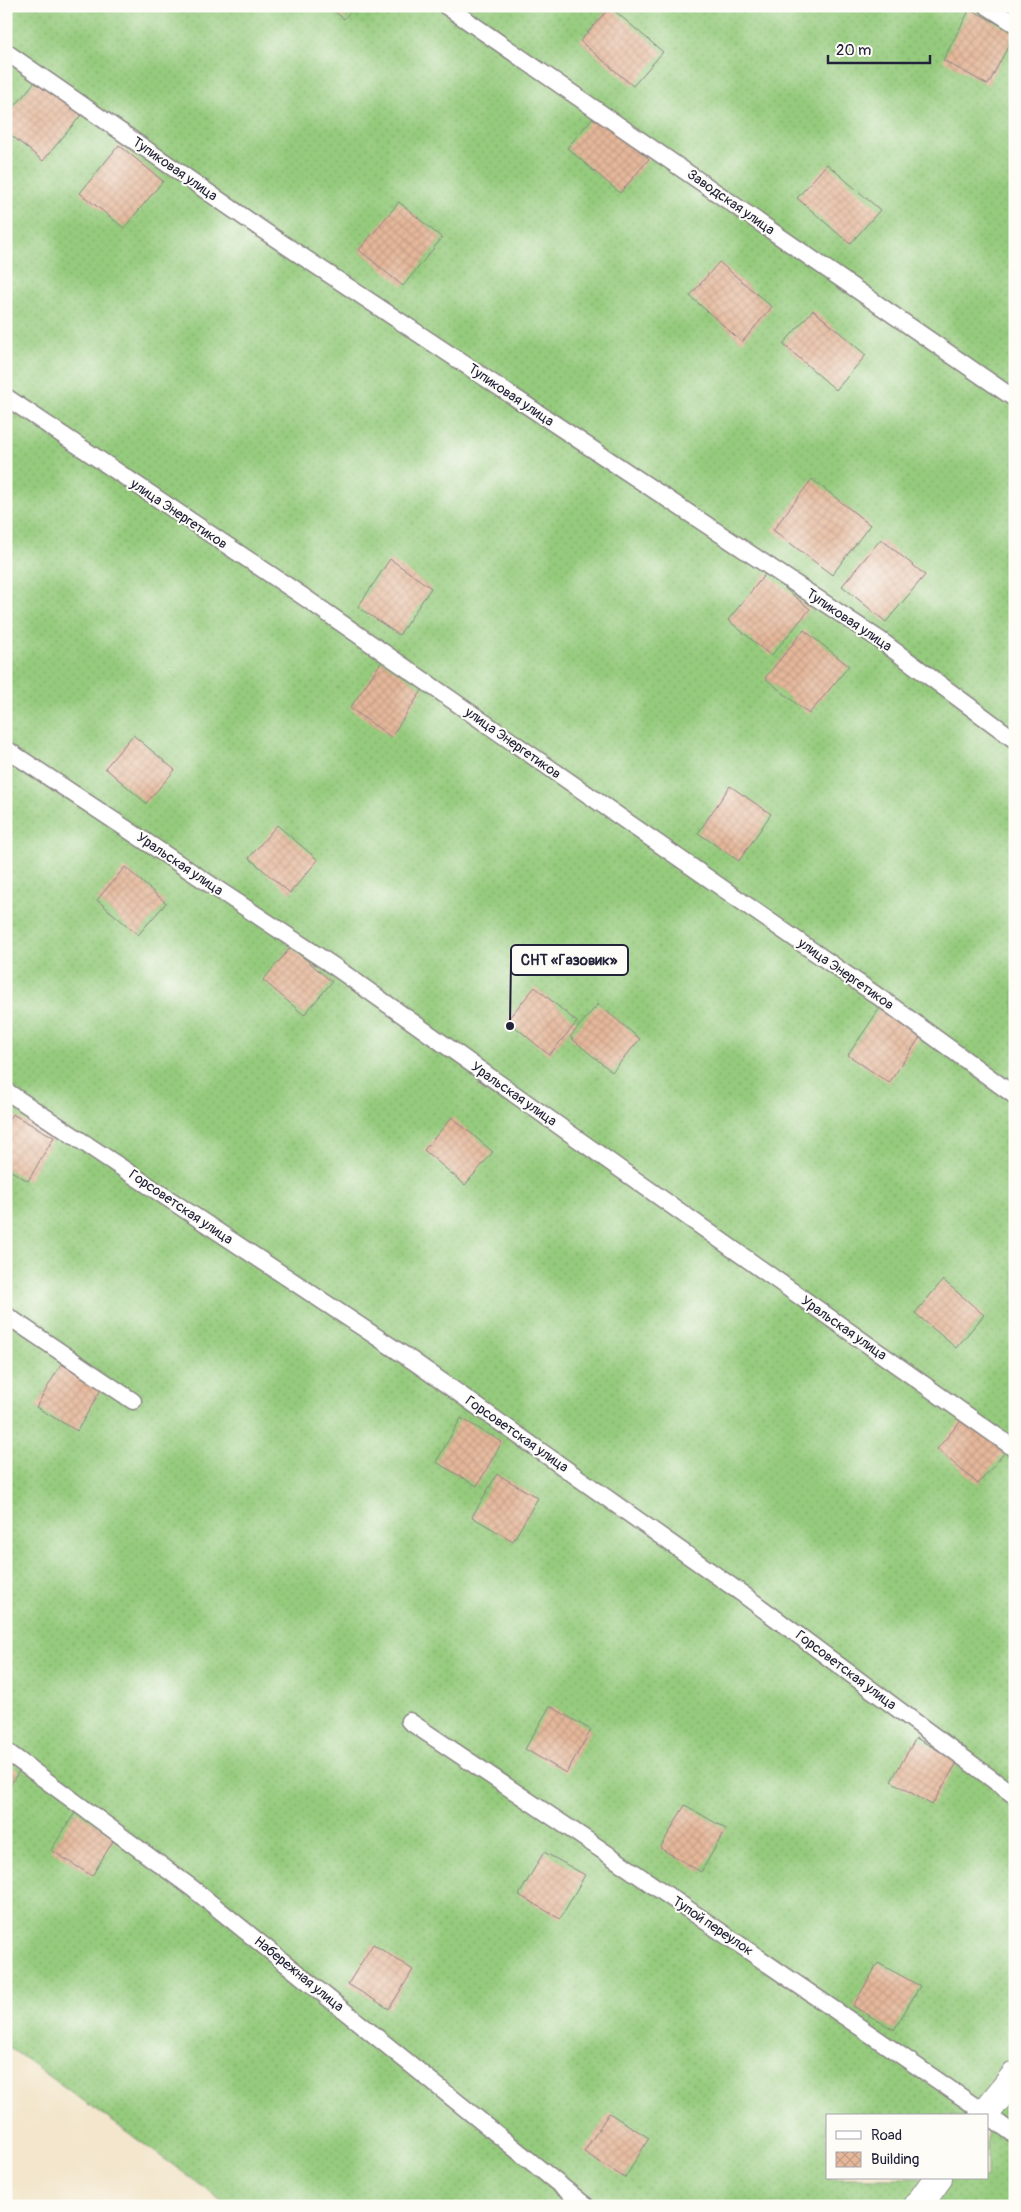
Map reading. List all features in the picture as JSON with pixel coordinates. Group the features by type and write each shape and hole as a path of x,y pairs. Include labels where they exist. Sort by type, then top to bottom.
{"street":[{"path":"984,2114 1015,2076"},
{"path":"918,2206 937,2180"}],"lane":[{"name":"Заводская улица","path":"446,6 1015,399"},
{"path":"988,6 1015,24"},
{"name":"Тупиковая улица","path":"6,52 272,236 880,640 1015,740"},
{"name":"улица Энергетиков","path":"6,397 301,595 889,1004 1015,1096"},
{"name":"Уральская улица","path":"6,749 335,967 1015,1449"},
{"name":"Горсоветская улица","path":"6,1090 414,1361 744,1595 1015,1796"},
{"path":"6,1315 133,1401"},
{"name":"Тупой переулок","path":"409,1721 590,1842 984,2114"},
{"name":"Набережная улица","path":"6,1751 192,1888 586,2206"},
{"name":"Тупой переулок","path":"988,2117 1015,2135"}],"green space":[{"path":"6,6 1015,6 1015,2206 230,2206 6,2045"}],"building":[{"path":"328,6 355,6 344,19"},
{"path":"610,7 663,52 633,86 580,41"},
{"path":"970,9 1015,33 988,85 943,60"},
{"path":"38,78 82,114 43,161 6,131 6,117"},
{"path":"596,114 649,159 620,193 567,148"},
{"path":"119,145 163,181 124,228 80,193"},
{"path":"827,164 880,210 850,244 797,198"},
{"path":"399,202 442,238 403,286 359,250"},
{"path":"719,262 772,307 742,342 690,296"},
{"path":"813,310 866,355 836,390 783,344"},
{"path":"812,479 870,525 832,575 773,530"},
{"path":"881,539 925,575 886,622 842,586"},
{"path":"390,559 431,588 399,635 358,607"},
{"path":"766,573 810,609 771,656 728,620"},
{"path":"804,630 849,666 809,714 765,678"},
{"path":"382,661 423,689 391,737 350,708"},
{"path":"133,735 175,770 146,803 105,768"},
{"path":"730,786 771,814 739,861 698,833"},
{"path":"277,825 318,860 290,893 249,858"},
{"path":"125,867 166,903 138,935 97,900"},
{"path":"291,947 332,982 304,1015 263,980"},
{"path":"535,987 577,1022 549,1055 507,1020"},
{"path":"598,1004 640,1039 612,1072 570,1037"},
{"path":"880,1008 921,1036 889,1083 848,1055"},
{"path":"12,1114 54,1137 28,1181 6,1168 6,1124"},
{"path":"452,1117 493,1152 465,1185 424,1150"},
{"path":"943,1280 984,1315 956,1348 915,1313"},
{"path":"61,1364 102,1388 77,1431 36,1407"},
{"path":"965,1416 1006,1451 978,1484 937,1449"},
{"path":"461,1418 502,1442 477,1486 436,1462"},
{"path":"497,1474 538,1498 513,1541 472,1517"},
{"path":"550,1706 591,1730 566,1773 525,1749"},
{"path":"916,1738 958,1761 932,1805 891,1781"},
{"path":"6,1763 19,1771 6,1792"},
{"path":"685,1805 726,1829 701,1872 660,1848"},
{"path":"76,1811 116,1836 92,1876 51,1850"},
{"path":"544,1852 585,1875 560,1919 519,1895"},
{"path":"373,1944 413,1970 389,2009 348,1984"},
{"path":"878,1963 920,1986 894,2030 853,2006"},
{"path":"609,2113 649,2138 625,2178 584,2152"}],"place":[{"name":"СНТ «Газовик»","path":"510,1026"}]}
